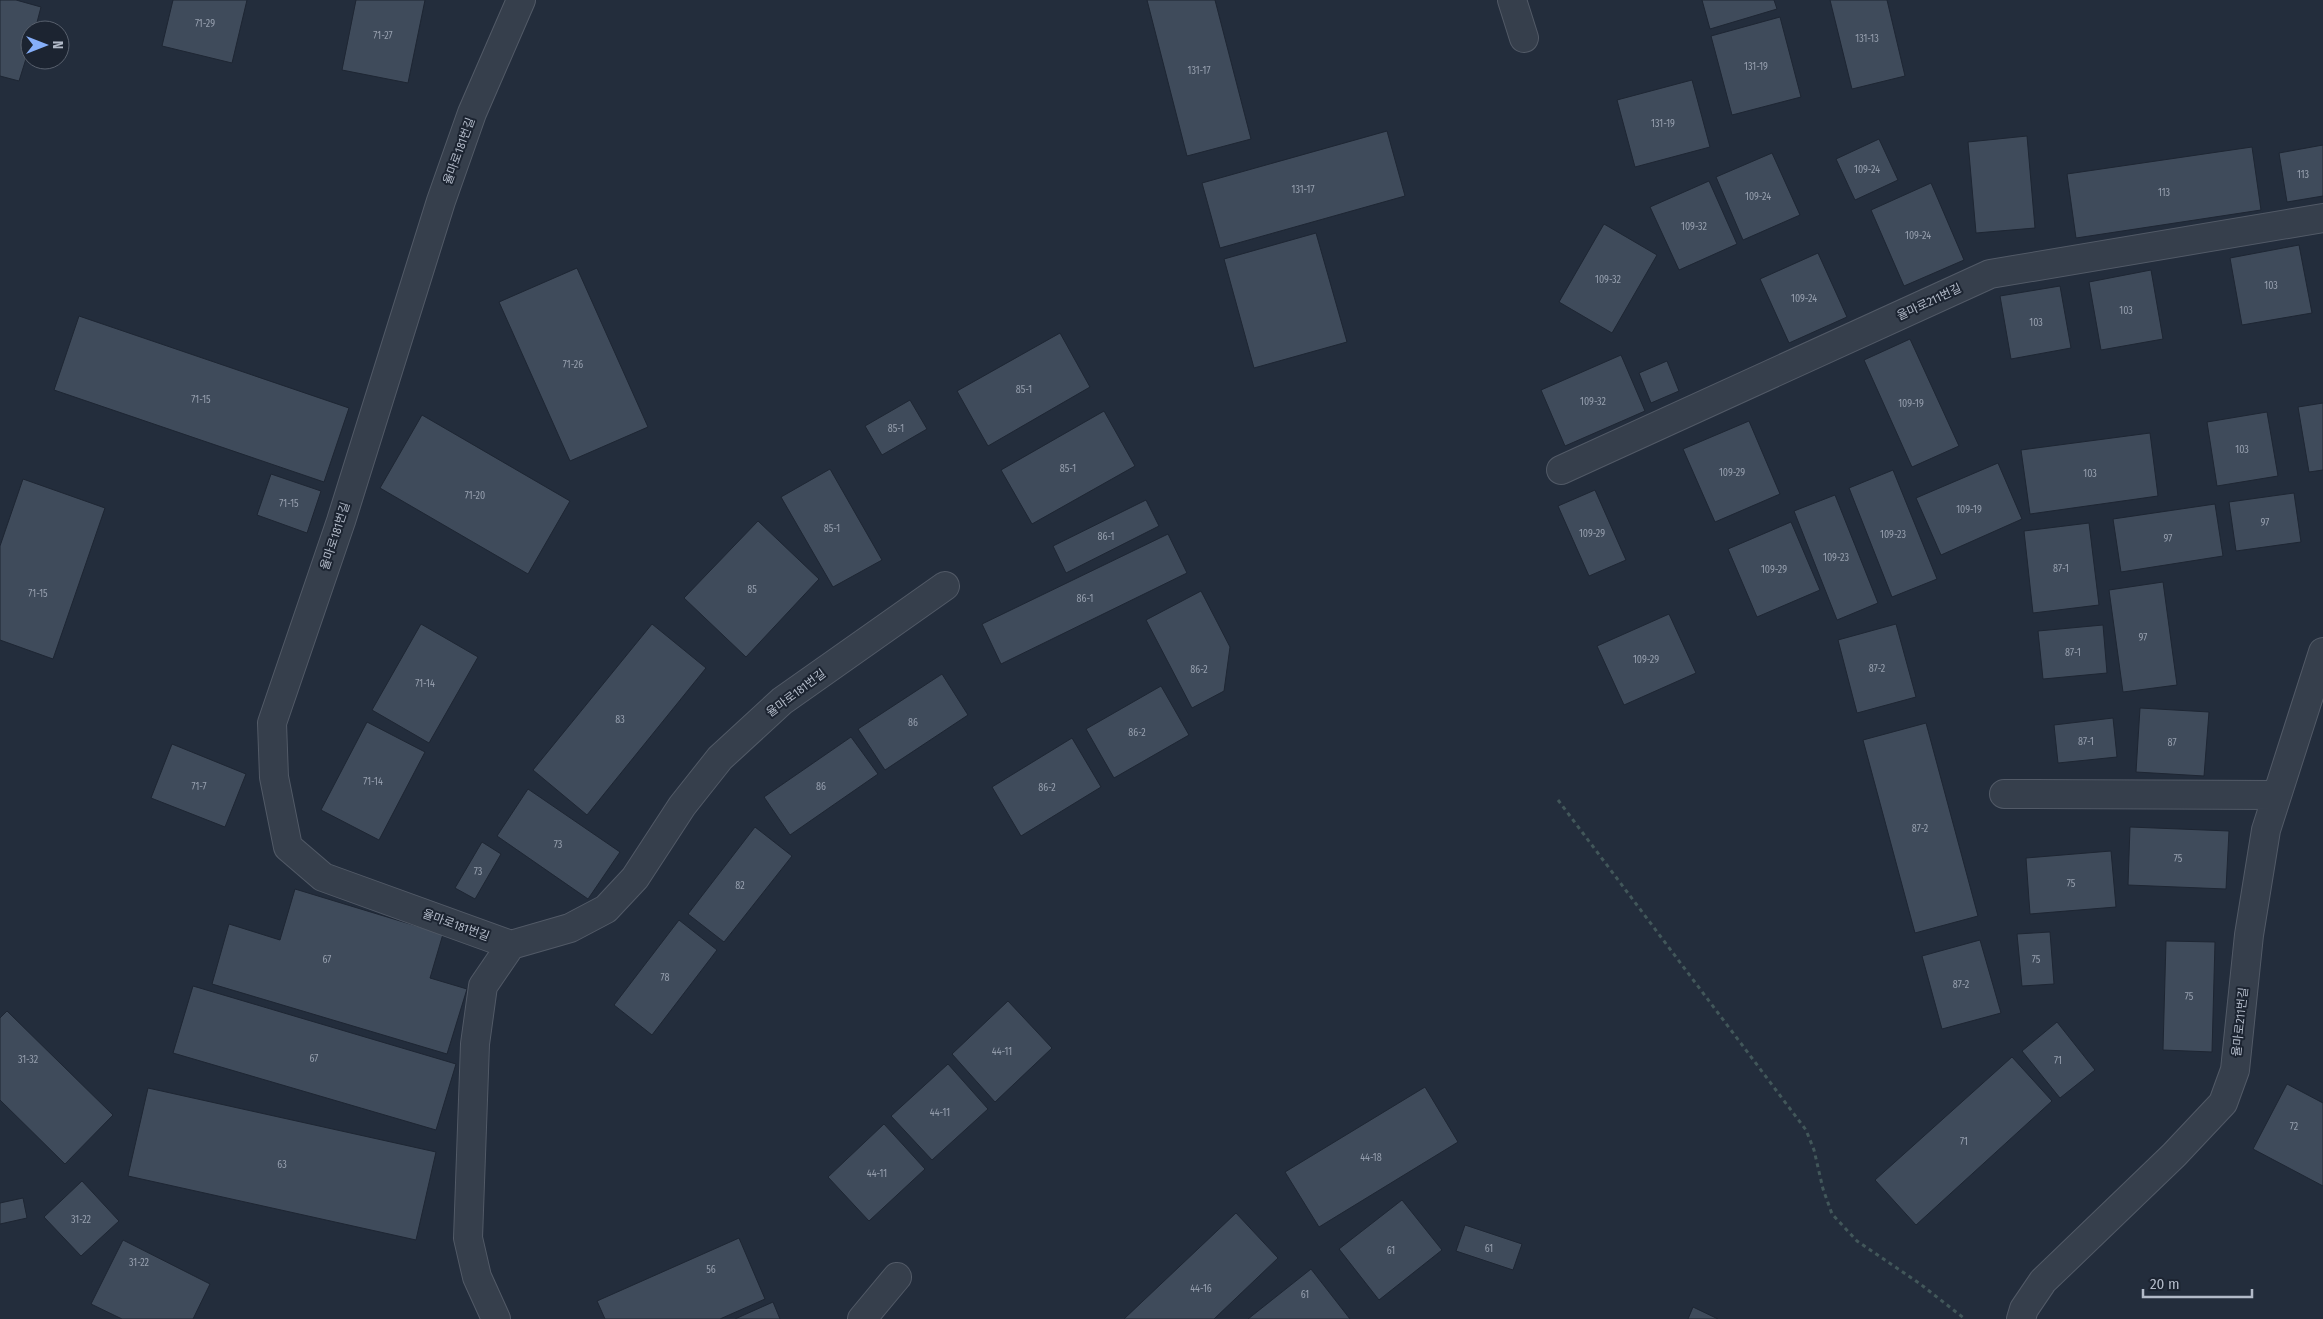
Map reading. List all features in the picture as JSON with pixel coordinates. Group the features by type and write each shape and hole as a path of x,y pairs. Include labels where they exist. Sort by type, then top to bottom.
{"lane":[{"name":"율마로181번길","path":"521,0 472,113 441,201 341,521 272,723 274,777 288,847 323,876 511,945 570,928 606,909 635,878 682,806 720,758 782,701 945,586"},
{"path":"1512,0 1524,38"},
{"name":"율마로211번길","path":"1561,470 1990,274 2323,218"},
{"name":"율마로211번길","path":"2020,1319 2024,1309 2043,1282 2174,1154 2223,1103 2235,1070 2249,935 2266,830 2323,652"},
{"path":"2004,794 2277,795"},
{"path":"496,1319 477,1277 468,1238 475,1044 483,986 511,945"},
{"path":"862,1319 897,1277"}],"path":[{"path":"1558,800 1806,1130 1814,1150 1823,1189 1832,1214 1856,1241 1920,1283 1965,1319"}],"building":[{"path":"0,0 16,0 41,7 38,20 20,20 20,70 22,70 19,81 0,76"},
{"path":"173,0 247,0 232,63 162,46"},
{"path":"356,0 425,0 408,83 342,70"},
{"path":"1147,0 1215,0 1251,139 1187,156"},
{"path":"1702,0 1774,0 1777,9 1710,29"},
{"path":"1830,0 1887,0 1905,76 1852,89"},
{"path":"1780,17 1801,97 1732,115 1711,36"},
{"path":"1692,80 1710,147 1635,167 1617,100"},
{"path":"1387,131 1405,196 1220,248 1202,183"},
{"path":"2027,136 2035,228 1976,233 1968,142"},
{"path":"1879,139 1898,180 1855,200 1836,159"},
{"path":"2323,145 2323,196 2287,202 2279,153"},
{"path":"2252,147 2261,210 2076,238 2067,174"},
{"path":"1772,153 1800,215 1743,240 1716,177"},
{"path":"1709,181 1737,244 1679,270 1650,207"},
{"path":"1931,183 1964,260 1904,286 1871,210"},
{"path":"1604,224 1657,255 1612,333 1559,302"},
{"path":"1316,233 1347,342 1254,368 1224,259"},
{"path":"2299,245 2312,313 2242,325 2230,258"},
{"path":"1818,253 1847,317 1789,343 1760,279"},
{"path":"577,268 648,427 570,461 499,302"},
{"path":"2151,270 2163,339 2101,350 2089,282"},
{"path":"2060,286 2071,348 2011,359 2000,296"},
{"path":"79,316 349,408 324,482 54,390"},
{"path":"1060,333 1090,387 988,446 957,391"},
{"path":"1910,339 1959,446 1912,467 1864,360"},
{"path":"1621,355 1645,411 1565,446 1541,390"},
{"path":"1667,361 1679,391 1651,403 1639,373"},
{"path":"910,400 927,429 882,455 865,426"},
{"path":"2323,403 2323,470 2309,472 2298,407"},
{"path":"1104,411 1135,466 1032,524 1001,470"},
{"path":"2267,412 2278,476 2217,486 2207,422"},
{"path":"422,415 570,501 528,574 380,488"},
{"path":"1749,421 1780,494 1715,522 1683,449"},
{"path":"2150,433 2158,496 2030,514 2021,450"},
{"path":"1998,463 2022,519 1941,555 1916,498"},
{"path":"830,469 882,560 833,587 781,497"},
{"path":"1893,470 1937,579 1892,597 1849,488"},
{"path":"271,474 321,491 307,533 257,515"},
{"path":"23,479 105,508 53,659 0,640 0,546"},
{"path":"1595,490 1626,560 1589,576 1558,506"},
{"path":"2294,493 2301,542 2236,551 2229,502"},
{"path":"1835,495 1878,603 1837,620 1794,511"},
{"path":"1146,500 1159,526 1066,573 1053,546"},
{"path":"2215,504 2223,556 2121,572 2113,519"},
{"path":"758,521 819,579 746,657 684,598"},
{"path":"1791,522 1820,590 1757,617 1728,549"},
{"path":"2089,523 2099,605 2033,613 2024,531"},
{"path":"1168,534 1187,573 1001,664 982,624"},
{"path":"2163,582 2177,685 2123,692 2109,590"},
{"path":"1201,591 1230,647 1224,691 1192,708 1146,620"},
{"path":"1669,614 1696,673 1624,705 1597,646"},
{"path":"421,624 478,657 429,743 372,710"},
{"path":"652,624 706,668 587,815 533,770"},
{"path":"1896,624 1916,697 1857,713 1838,640"},
{"path":"2103,625 2107,673 2043,679 2038,631"},
{"path":"942,674 968,715 885,770 858,729"},
{"path":"1161,686 1189,735 1114,778 1086,729"},
{"path":"2140,708 2209,712 2204,776 2136,772"},
{"path":"2113,718 2117,757 2058,763 2054,725"},
{"path":"367,722 425,752 379,840 321,810"},
{"path":"1926,723 1978,916 1915,933 1863,740"},
{"path":"851,737 878,774 790,835 764,797"},
{"path":"1072,738 1101,787 1021,836 992,787"},
{"path":"172,744 246,774 225,827 151,798"},
{"path":"528,789 620,852 588,899 497,836"},
{"path":"755,827 792,856 724,942 688,914"},
{"path":"2130,827 2229,831 2226,889 2128,885"},
{"path":"482,842 501,854 475,899 455,888"},
{"path":"2111,851 2116,907 2030,914 2026,858"},
{"path":"295,889 443,934 430,978 467,989 447,1054 212,984 229,924 280,940"},
{"path":"679,920 717,950 652,1035 614,1005"},
{"path":"2050,932 2054,984 2022,986 2017,934"},
{"path":"1980,940 2001,1013 1942,1029 1922,956"},
{"path":"2166,941 2215,942 2212,1052 2163,1050"},
{"path":"193,986 456,1064 436,1130 173,1053"},
{"path":"1008,1001 1052,1048 995,1102 952,1054"},
{"path":"7,1011 113,1115 65,1164 0,1100 0,1018"},
{"path":"2057,1022 2095,1070 2060,1098 2022,1051"},
{"path":"2012,1057 2052,1101 1916,1225 1875,1180"},
{"path":"948,1064 988,1109 932,1160 891,1116"},
{"path":"2287,1084 2323,1103 2323,1186 2253,1149"},
{"path":"1425,1087 1458,1142 1319,1227 1285,1172"},
{"path":"148,1088 436,1152 416,1240 128,1176"},
{"path":"884,1124 925,1169 869,1221 828,1177"},
{"path":"82,1181 119,1221 81,1256 44,1217"},
{"path":"23,1198 27,1218 0,1224 0,1203"},
{"path":"1402,1200 1442,1250 1379,1300 1339,1249"},
{"path":"1236,1213 1278,1258 1214,1319 1124,1319"},
{"path":"1465,1225 1522,1244 1513,1270 1456,1251"},
{"path":"739,1238 765,1299 720,1319 605,1319 597,1301"},
{"path":"123,1240 210,1284 193,1319 122,1319 91,1304"},
{"path":"1311,1269 1350,1319 1248,1319"},
{"path":"773,1302 780,1319 735,1319"},
{"path":"1693,1307 1718,1319 1688,1319"}]}
